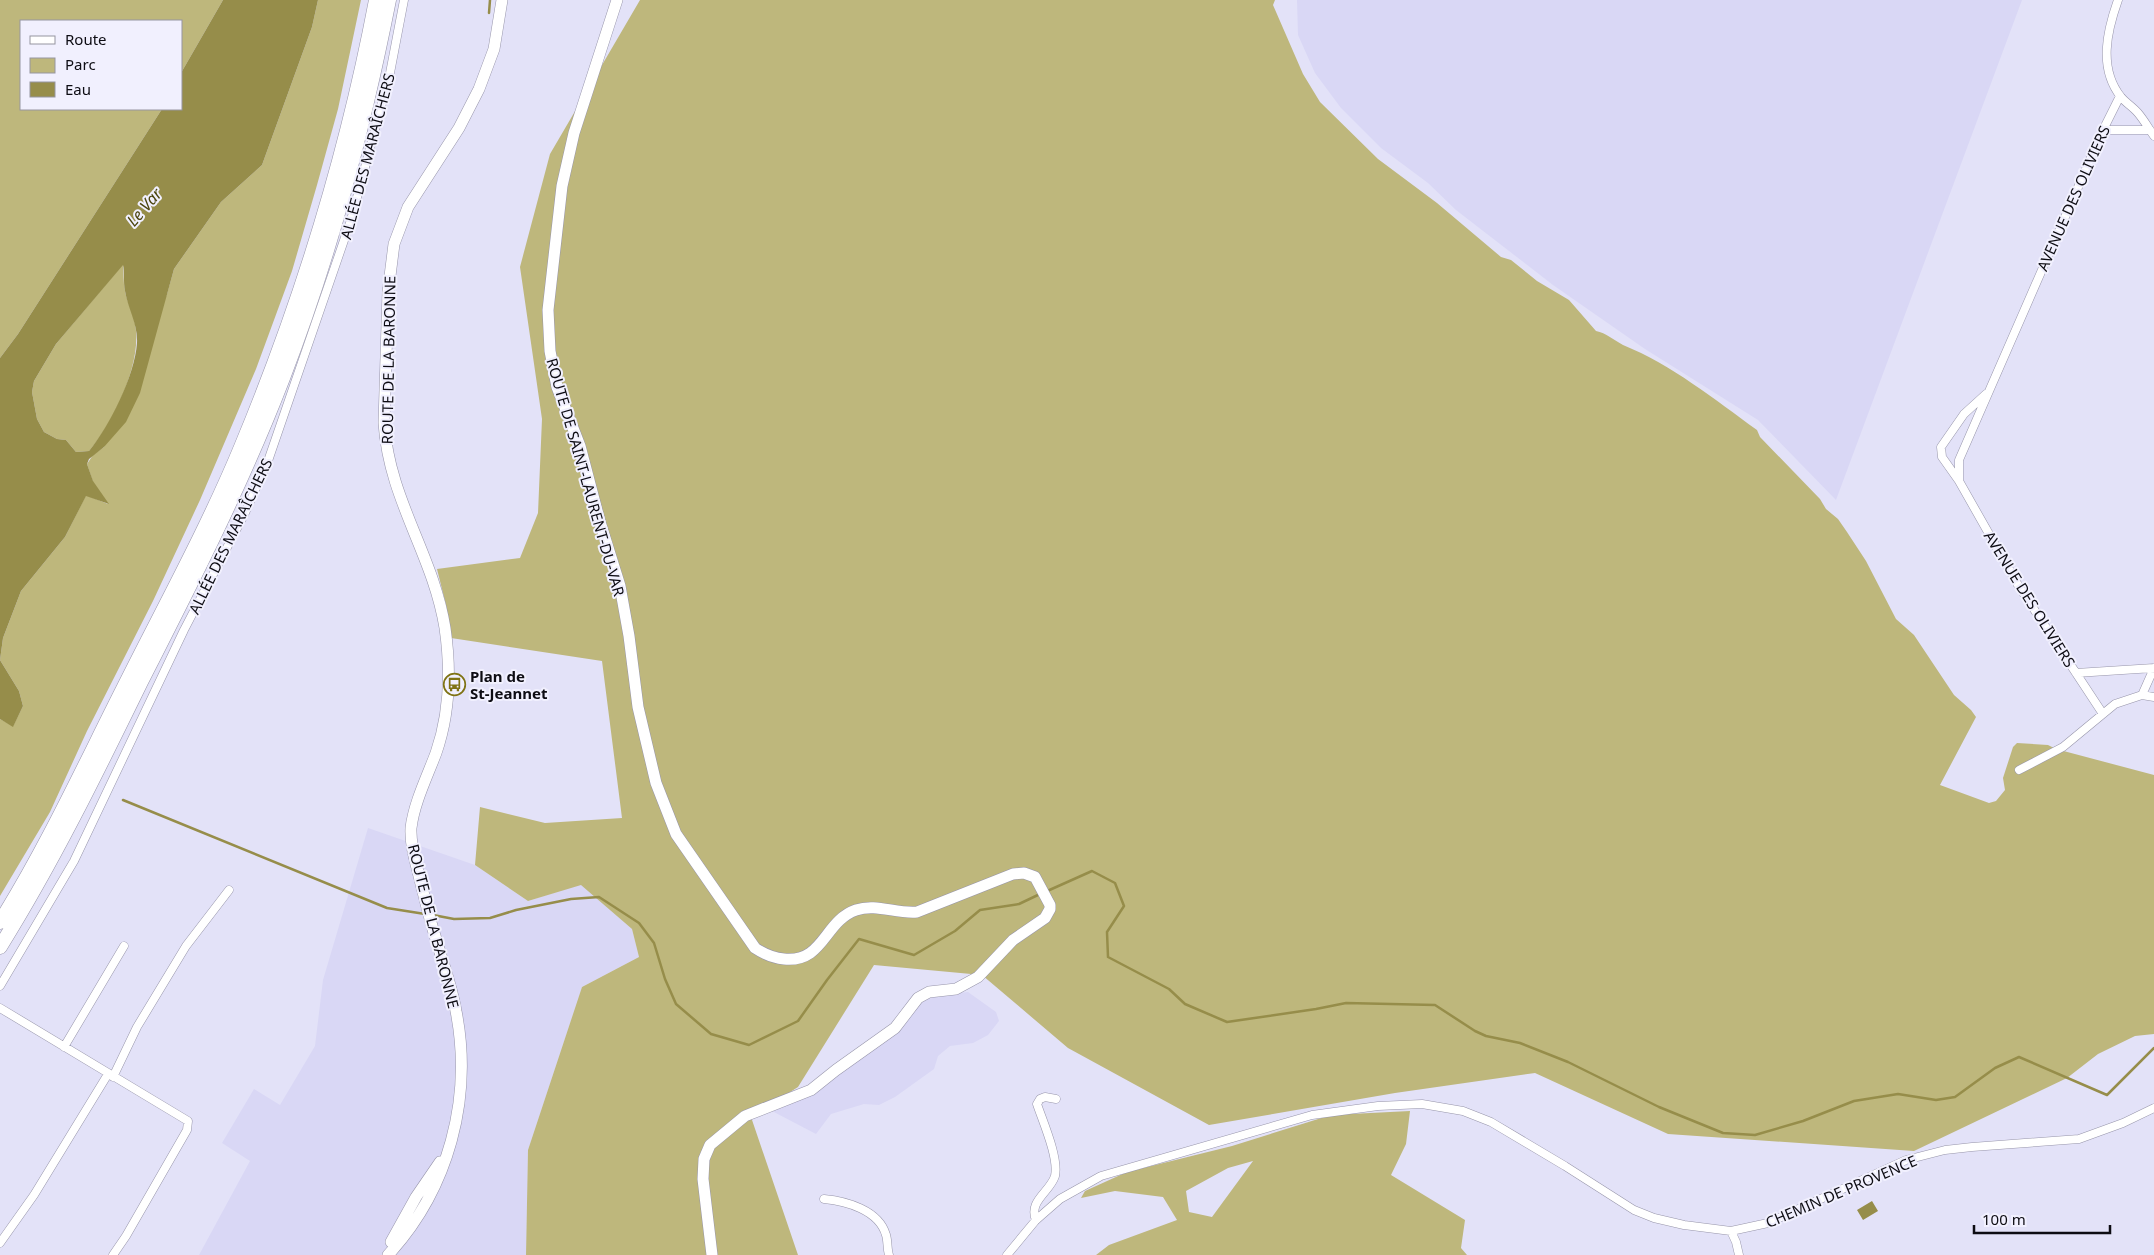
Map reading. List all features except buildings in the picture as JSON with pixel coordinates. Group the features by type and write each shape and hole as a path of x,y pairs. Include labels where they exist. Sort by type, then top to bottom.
{"highway":[{"path":"0,922 65,805 212,511 240,447 297,301 320,226 352,110 376,0"},
{"path":"0,947 73,818 125,716 223,517 272,405 310,306 353,167 389,0"}],"street":[{"name":"ALLÉE DES MARAÎCHERS","path":"0,986 74,861 184,630 244,513 268,461 350,220 390,73 404,0"},
{"name":"ROUTE DE LA BARONNE","path":"388,1255 416,1218 446,1162 457,1123 462,1086 462,1060 456,1010 414,858 411,828 414,813 443,728 449,669 444,627 434,581 397,492 386,446 385,415 390,262 397,233 408,207 459,128 479,89 494,49 502,0"},
{"name":"ROUTE DE SAINT-LAURENT-DU-VAR","path":"617,0 577,125 567,164 550,274 548,332 557,387 580,446 620,586 629,636 638,708 649,758 665,809 676,834 756,948 767,955 786,959 796,959 811,953 836,923 849,912 872,907 900,912 917,912 934,907 1004,876 1024,873 1034,877 1050,901 1050,909 1044,918 1013,940 978,977 956,989 929,992 918,998 895,1028 836,1070 812,1090 745,1116 721,1134 710,1146 704,1159 703,1179 712,1255"},
{"path":"2118,0 2109,27 2105,51 2111,76 2120,96 2138,113 2152,133"},
{"name":"AVENUE DES OLIVIERS","path":"1960,482 1959,460 2103,130 2120,96"},
{"path":"2103,130 2152,133"},
{"name":"AVENUE DES OLIVIERS","path":"1987,393 1964,414 1940,447 1942,457 1960,482 2018,585 2103,714"},
{"path":"2076,673 2154,668 2142,695"},
{"path":"2019,770 2063,746 2115,704 2142,695 2154,697"},
{"path":"0,1243 34,1195 110,1076 186,946 230,890"},
{"path":"64,1047 124,946"},
{"path":"0,1008 110,1076 188,1121 187,1130 126,1236 113,1255"},
{"path":"1036,1220 1033,1213 1035,1204 1055,1176 1055,1163 1037,1104 1040,1099 1045,1097 1056,1099"},
{"name":"CHEMIN DE PROVENCE","path":"1007,1255 1036,1220 1060,1199 1101,1176 1312,1115 1378,1106 1422,1104 1463,1111 1492,1122 1566,1166 1634,1210 1654,1218 1684,1225 1730,1231 1768,1223 1906,1160 1945,1150 2079,1139 2123,1123 2154,1108"},
{"name":"ROUTE DE LA BARONNE","path":"383,1255 451,1143"},
{"path":"824,1199 842,1200 862,1209 879,1222 886,1234 889,1255"},
{"path":"1730,1231 1736,1242 1739,1255"}],"shaded area":[{"path":"1297,0 2022,0 1836,500 1758,420 1645,349 1553,285 1456,210 1428,183 1381,148 1341,108 1315,73 1298,35"},
{"path":"368,828 475,865 528,901 581,884 632,929 639,957 582,987 528,1150 526,1255 199,1255 250,1161 222,1143 254,1089 280,1105 315,1046 323,980"},
{"path":"968,992 996,1012 999,1021 988,1035 973,1043 950,1046 938,1056 934,1069 895,1097 879,1105 864,1104 831,1114 816,1134 772,1111 805,1096 923,1001 939,995"}],"green space":[{"path":"0,0 223,0 182,71 182,20 20,20 20,110 161,110 18,334 0,358"},
{"path":"318,0 361,0 338,109 292,271 256,369 200,500 153,601 87,731 50,812 0,896 0,719 13,726 23,706 19,691 0,660 3,638 21,591 65,537 86,495 108,504 93,482 87,464 93,455 104,447 167,294 174,269 221,202 262,165 312,27"},
{"path":"640,0 1275,0 1273,5 1303,74 1320,102 1378,159 1437,203 1501,257 1511,260 1537,281 1569,300 1596,331 1659,362 1757,430 1760,437 1820,499 1826,509 1838,519 1866,561 1896,619 1914,635 1954,695 1976,717 1940,785 1989,803 1996,801 2005,790 2003,778 2013,747 2017,743 2048,745 2056,749 2154,775 2154,1034 2135,1036 2098,1054 2067,1078 1914,1151 1668,1134 1535,1073 1395,1093 1209,1125 1068,1048 982,975 874,965 798,1087 751,1117 798,1255 526,1255 528,1150 582,987 639,957 632,929 581,885 528,901 475,865 480,807 545,823 622,818 602,661 451,638 446,605 437,569 520,558 538,513 542,419 520,267 550,154"},
{"path":"123,264 124,288 135,324 135,356 124,391 107,425 89,451 76,452 66,440 57,439 44,432 37,419 32,392 34,381 56,344"},
{"path":"1410,1111 1406,1144 1391,1175 1465,1220 1461,1248 1467,1255 1096,1255 1109,1245 1177,1220 1163,1197 1115,1191 1081,1198 1085,1191 1127,1172 1232,1146 1331,1115","holes":["1253,1161 1212,1217 1189,1212 1186,1191 1228,1168"]}],"water":[{"name":"Le Var","path":"223,0 318,0 312,27 262,165 221,202 174,269 140,393 126,422 104,447 89,459 87,464 93,481 109,504 86,496 65,537 21,591 3,638 0,660 0,358 18,334 161,110 182,110 182,71","holes":["123,265 124,284 137,336 135,356 120,400 105,428 89,451 76,452 66,440 57,439 44,432 37,419 32,392 34,381 56,344"]},
{"path":"0,660 19,691 23,706 13,727 0,719"},
{"path":"1872,1201 1878,1211 1863,1220 1857,1210"}],"waterway":[{"path":"489,13 490,0"},
{"path":"123,800 387,908 425,914"},
{"path":"1045,892 1092,871 1115,883 1124,906 1107,932 1108,957 1169,989 1185,1004 1227,1022 1346,1003 1435,1005 1486,1036 1520,1043 1568,1062 1659,1107 1723,1133 1755,1135 1803,1121 1854,1101 1898,1094 1936,1100 1955,1097 1995,1068 2019,1057 2107,1095 2154,1048"},
{"path":"433,915 454,919 490,918 516,910 571,899 599,897 639,923 654,943 665,979 676,1004 711,1034 749,1045 798,1021 859,939 914,955 955,931 980,910 1019,904 1040,894"}],"place":[{"name":"Plan de St-Jeannet","path":"454,685"}]}
